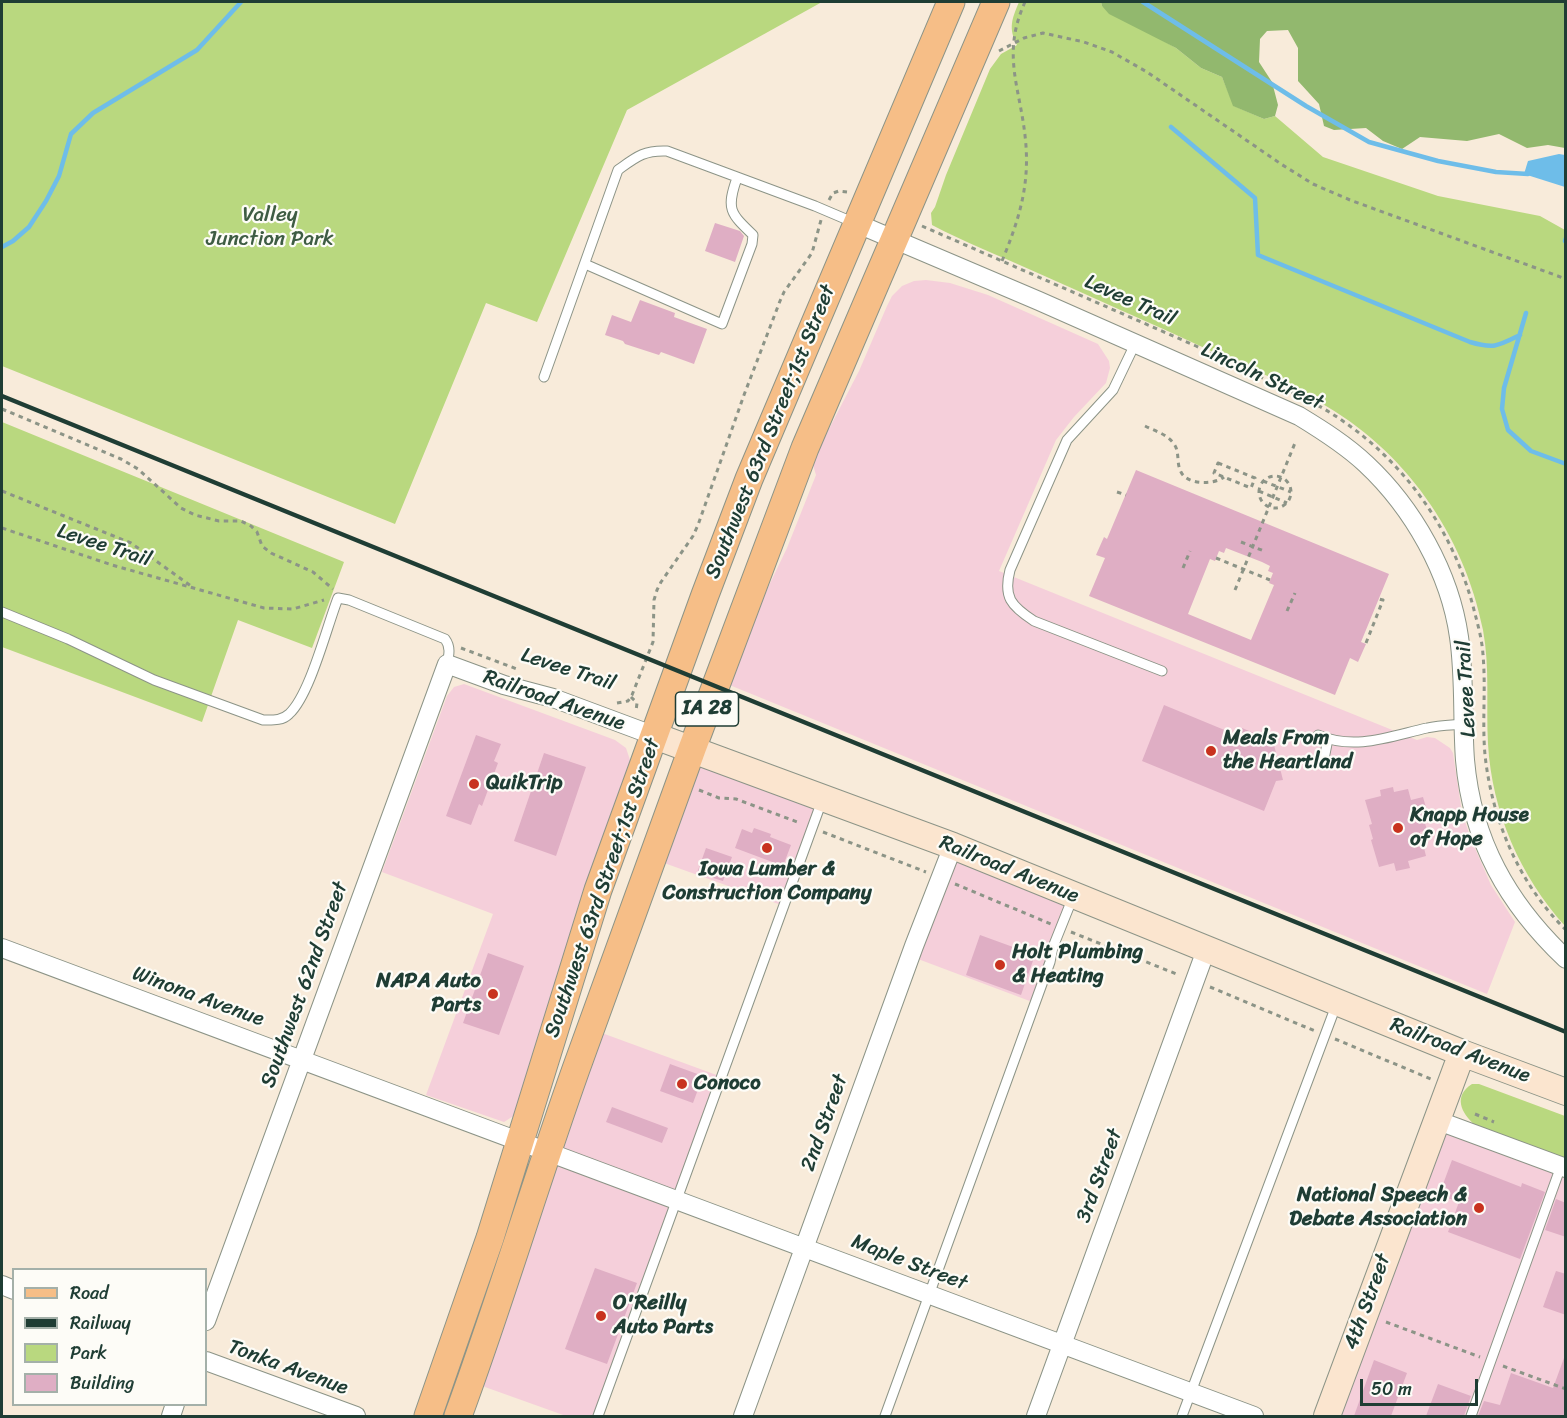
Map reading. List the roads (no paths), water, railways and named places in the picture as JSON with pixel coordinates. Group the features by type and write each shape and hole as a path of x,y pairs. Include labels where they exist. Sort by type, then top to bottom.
{"main road":[{"name":"Southwest 63rd Street;1st Street","path":"428,1416 490,1238 598,890 749,479 951,2"},
{"name":"Southwest 63rd Street;1st Street","path":"459,1416 518,1246 548,1151 692,749 805,448 993,8"},
{"name":"Railroad Avenue","path":"655,736 952,846 1337,1003 1566,1092"},
{"name":"4th Street","path":"1327,1416 1462,1053"}],"street":[{"name":"Lincoln Street","path":"858,224 1299,416 1326,433 1366,464 1419,528 1444,582 1453,609 1459,636 1462,669 1465,760 1470,791 1485,845 1506,889 1521,911 1566,959"},
{"name":"Railroad Avenue","path":"447,664 504,685 553,698 655,736"},
{"name":"Southwest 62nd Street","path":"207,1318 447,664"},
{"name":"2nd Street","path":"743,1416 952,846"},
{"name":"Winona Avenue","path":"2,948 548,1151"},
{"name":"3rd Street","path":"1036,1416 1206,950"},
{"path":"1436,1120 1563,1167"},
{"name":"Maple Street","path":"548,1151 1254,1416"},
{"name":"Tonka Avenue","path":"207,1361 356,1416"}],"lane":[{"path":"544,377 618,170 640,155 651,150 667,151 858,224"},
{"path":"585,264 722,324 753,244 753,235 735,216 730,206 737,178"},
{"path":"1135,344 1113,390 1066,440 1006,584 1009,597 1018,610 1034,621 1162,671"},
{"path":"2,612 68,639 129,670 263,720 277,720 288,716 296,706 314,667 338,598 349,600 435,634 448,643 450,650 447,664"},
{"path":"1318,735 1328,739 1357,743 1430,727 1464,724"},
{"path":"1324,759 1328,739"},
{"path":"598,1416 823,798"},
{"path":"885,1416 1073,896"},
{"path":"1182,1416 1337,1003"},
{"path":"1471,1416 1563,1167"}],"water":[{"path":"1559,154 1565,155 1565,187 1524,174 1528,161"}],"waterway":[{"path":"2,247 29,227 46,201 59,176 71,134 93,113 197,50 241,2"},
{"path":"1143,2 1306,106 1369,142 1438,161 1496,172 1528,174"},
{"path":"1171,127 1255,198 1258,255 1470,342 1496,345 1520,335"},
{"path":"1526,313 1504,388 1502,409 1508,430 1531,451 1566,464"}],"railway":[{"path":"2,396 1566,1032"}],"place":[{"name":"Meals From the Heartland","path":"1211,751"},
{"name":"QuikTrip","path":"474,784"},
{"name":"Knapp House of Hope","path":"1398,828"},
{"name":"Iowa Lumber & Construction Company","path":"767,848"},
{"name":"Holt Plumbing & Heating","path":"1000,965"},
{"name":"NAPA Auto Parts","path":"493,994"},
{"name":"Conoco","path":"682,1084"},
{"name":"National Speech & Debate Association","path":"1479,1208"},
{"name":"O'Reilly Auto Parts","path":"601,1316"}],"park label":[{"name":"Valley Junction Park","path":"270,228"}]}
